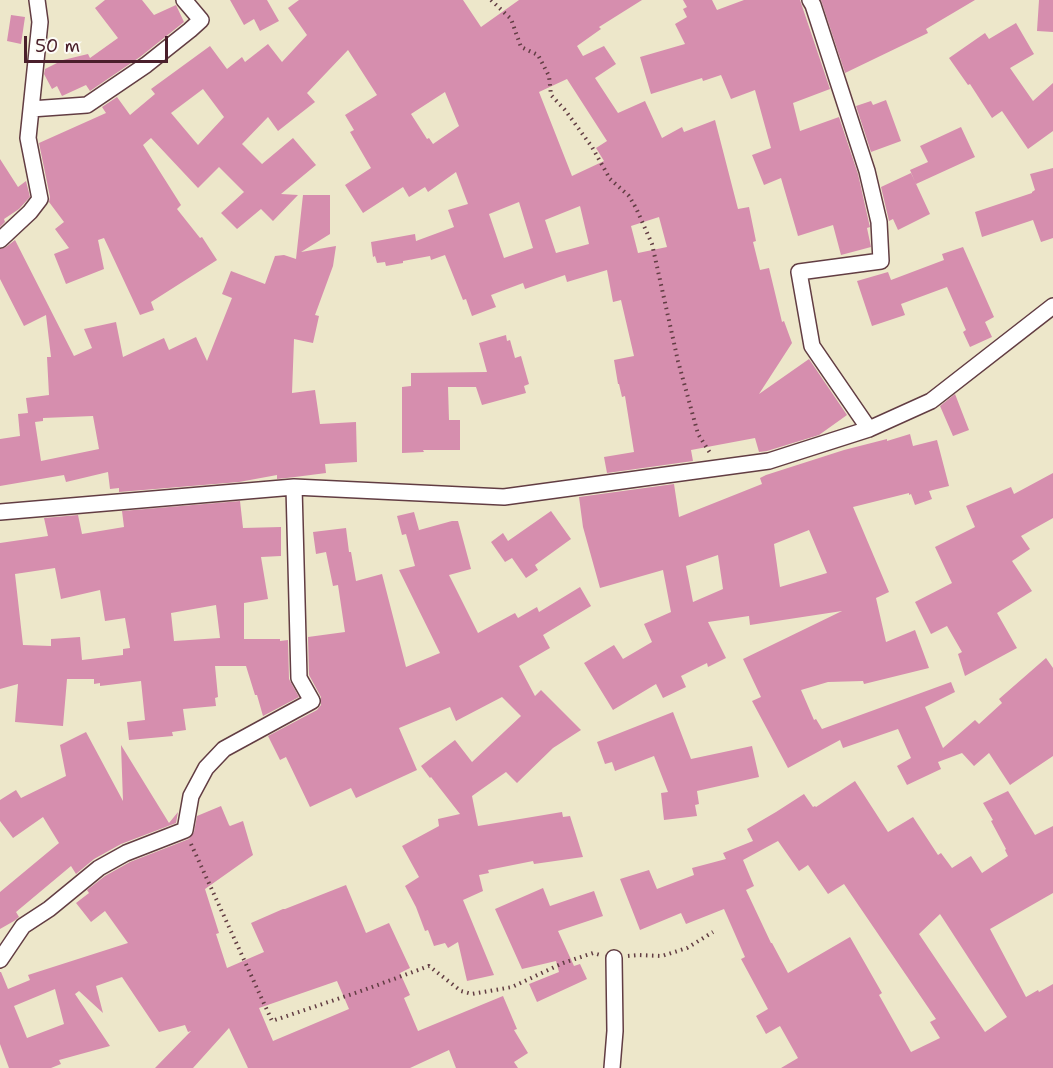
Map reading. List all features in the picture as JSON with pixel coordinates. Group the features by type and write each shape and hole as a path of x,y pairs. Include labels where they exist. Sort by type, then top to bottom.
{"street":[{"path":"0,240 30,212 40,199 28,138 40,22 37,0"},
{"path":"30,109 87,105 146,65 201,20 184,0"},
{"path":"810,0 867,171 879,222 881,261 799,272 812,346 868,429"},
{"path":"0,512 294,488 504,497 769,461 868,429 931,401 1053,306"},
{"path":"0,960 23,927 99,868 126,853 185,830 191,796 206,768 224,749 312,701 299,678 294,488"},
{"path":"612,1068 615,1031 614,958"}],"path":[{"path":"491,0 511,19 521,47 538,55 549,76 551,95 592,147 610,178 629,196 636,208 652,244 678,361 698,434 721,468"},
{"path":"185,830 273,1021 429,966 461,991 472,994 512,987 563,963 593,953 614,958 638,955 662,956 687,948 713,932"}],"building":[{"path":"105,0 142,0 154,15 176,5 184,22 140,57 90,91 86,85 62,96 57,86 52,89 44,74 45,69 63,60 88,54 90,58 118,38 95,8"},
{"path":"230,0 267,0 279,21 260,31 254,19 244,25"},
{"path":"299,0 463,0 481,27 519,0 642,0 599,27 601,29 577,46 583,56 604,46 616,64 595,78 618,113 645,101 662,138 682,127 684,132 715,120 738,209 749,207 756,241 753,242 760,270 769,268 782,322 784,321 792,343 759,394 809,359 847,415 819,435 767,451 759,452 755,438 691,450 693,461 607,473 604,457 634,452 625,396 622,397 618,384 614,360 634,356 621,300 613,302 607,270 567,282 565,275 525,289 523,283 491,295 496,307 472,316 445,255 431,260 430,256 386,266 385,262 377,263 375,256 373,257 371,242 415,234 416,241 454,227 448,210 468,204 456,172 428,192 425,187 409,197 403,187 363,213 345,185 371,168 350,132 354,130 345,115 377,95 348,50 307,93 315,102 278,131 268,117 242,144 262,164 293,138 316,165 281,194 298,195 273,221 261,209 237,229 221,213 244,192 219,167 198,188 151,138 143,145 181,205 177,209 200,238 202,237 217,260 151,302 154,310 140,315 104,238 98,240 104,269 66,284 54,254 69,248 55,229 64,222 49,202 50,197 39,143 106,113 102,107 117,97 130,115 155,94 151,89 210,46 227,69 242,57 245,62 268,44 282,62 307,35 288,8","holes":["567,79 607,141 596,148 604,161 572,176 539,92","203,89 224,117 198,145 171,113","445,92 459,126 433,144 429,138 427,139 411,114","519,202 533,248 504,258 489,214","580,206 589,244 556,253 545,220","659,217 667,247 638,253 631,226"]},
{"path":"683,0 712,0 717,10 744,0 800,0 830,89 793,103 800,131 839,117 858,174 870,227 867,228 871,247 841,255 833,225 798,236 781,178 764,185 752,155 771,148 755,90 731,99 721,75 703,81 702,78 651,94 640,57 685,44 675,24 687,17 683,9 687,7"},
{"path":"821,0 975,0 926,29 928,33 845,73"},
{"path":"1039,0 1053,0 1053,32 1037,31"},
{"path":"11,15 25,17 21,44 7,41"},
{"path":"1016,23 1034,54 1010,68 1033,101 1053,83 1053,131 1028,149 1002,111 992,118 970,84 968,85 949,58 985,33 989,39"},
{"path":"886,100 901,141 871,152 856,106 871,101 873,105"},
{"path":"961,127 975,157 916,184 910,170 928,162 920,146"},
{"path":"0,159 18,187 26,181 30,197 19,209 4,219 5,222 0,227"},
{"path":"1053,168 1053,238 1041,242 1033,220 982,237 975,212 1032,193 1035,190 1030,174"},
{"path":"911,173 930,214 898,230 893,219 889,221 881,187"},
{"path":"303,195 330,195 330,234 301,252 336,246 333,266 315,315 319,316 313,343 294,339 292,393 315,390 320,424 356,422 357,462 325,464 326,473 295,477 277,479 277,475 239,482 119,492 119,488 110,489 108,472 66,482 64,475 0,486 0,439 20,436 18,414 28,413 26,398 49,395 47,357 51,357 46,315 24,326 0,279 0,249 15,240 74,356 92,348 84,329 116,322 123,357 164,338 169,350 196,337 207,361 232,298 222,294 231,271 265,284 275,256 284,255 296,259","holes":["93,416 99,449 41,461 35,422 43,421 43,418"]},
{"path":"963,247 994,317 985,322 992,337 970,347 963,332 966,330 947,287 901,304 905,315 872,326 857,281 888,272 891,280 944,260 942,254"},
{"path":"506,335 507,341 510,340 515,358 521,356 529,384 524,386 526,393 482,405 476,387 448,387 449,420 460,420 460,450 423,450 424,452 402,453 402,387 411,386 411,373 487,372 479,343"},
{"path":"955,394 969,430 953,436 940,406"},
{"path":"910,434 913,446 937,440 949,486 929,491 932,499 915,505 909,493 853,507 889,592 876,598 886,642 915,630 929,668 864,684 863,681 828,682 801,690 814,720 816,719 822,729 951,682 955,692 925,707 943,748 975,720 979,724 1002,703 999,699 1046,658 1053,668 1053,756 1010,785 989,753 974,766 962,753 938,762 941,769 907,785 897,766 911,758 898,729 843,748 840,740 788,768 752,701 761,697 743,659 842,611 750,625 749,616 708,622 726,658 708,667 707,663 681,676 686,687 663,698 656,684 613,710 584,663 614,645 623,659 652,642 644,624 671,612 663,570 600,588 583,527 579,497 674,484 679,517 762,484 760,478 766,475 844,450 887,439 887,441","holes":["809,530 827,573 780,587 774,544","718,555 723,589 693,602 686,566"]},
{"path":"1053,473 1053,518 1021,536 1030,549 1012,561 1032,591 997,613 1017,648 965,676 958,654 962,652 947,626 931,634 915,602 952,583 935,547 975,527 966,506 1011,487 1014,494"},
{"path":"240,501 243,528 281,527 281,556 261,557 268,599 244,603 244,639 288,640 289,679 299,697 263,716 246,666 215,666 218,697 215,698 216,706 183,709 186,730 172,732 173,736 129,740 127,722 145,720 141,681 100,686 100,683 94,684 94,679 67,679 63,726 15,722 18,684 0,689 0,543 48,536 44,518 78,515 82,534 124,527 122,511","holes":["55,568 61,599 100,590 105,621 125,618 130,648 123,649 123,655 82,660 80,637 51,639 51,646 23,645 15,574","216,605 220,638 174,641 171,613"]},
{"path":"551,511 571,539 535,565 538,570 526,578 512,558 505,562 491,542 503,533 508,541"},
{"path":"414,512 419,530 412,532 458,521 471,569 449,575 478,633 515,613 518,618 537,607 539,612 580,587 591,606 543,635 550,648 519,666 535,696 541,690 581,730 553,748 517,783 506,772 472,796 478,826 562,812 563,817 570,816 583,857 534,864 533,861 488,870 489,873 479,875 483,891 463,900 494,975 467,981 458,942 448,948 445,943 434,946 428,930 425,931 405,886 419,877 402,846 439,826 438,819 460,814 421,766 455,740 472,762 521,716 502,697 456,721 450,707 399,728 417,770 356,798 351,788 310,807 286,757 280,760 268,736 317,710 321,705 321,697 309,675 308,637 345,632 338,585 333,586 326,552 316,554 313,532 346,528 356,581 382,574 406,667 440,653 399,570 415,566 406,534 402,535 397,516"},
{"path":"673,712 691,759 752,746 759,777 697,791 699,804 695,805 697,816 664,820 661,793 668,792 654,756 615,771 612,762 605,764 597,742"},
{"path":"86,732 123,801 121,745 169,823 178,812 176,823 121,844 94,859 76,874 71,866 16,912 19,917 0,929 0,892 59,843 43,817 13,838 0,821 0,800 16,790 21,798 66,776 60,745"},
{"path":"855,781 888,832 913,817 938,855 941,853 952,868 971,856 982,873 1008,856 983,803 1008,791 1035,835 1053,826 1053,893 990,929 1026,997 1053,984 1053,1068 781,1068 798,1058 780,1026 766,1034 756,1016 768,1009 741,959 745,957 724,909 686,924 681,913 640,930 620,879 649,870 657,889 694,875 692,868 726,859 723,853 753,841 747,829 804,794 813,807","holes":["778,841 799,871 808,865 828,894 844,884 936,1019 930,1022 940,1038 911,1052 879,995 882,993 850,937 788,973 746,890 754,886 743,860","940,914 1007,1017 985,1032 919,934"]},
{"path":"221,806 230,826 243,821 253,855 205,889 227,968 264,952 251,923 346,885 366,933 389,923 410,968 400,973 410,995 404,998 418,1031 503,996 517,1029 514,1030 528,1053 514,1062 518,1068 456,1068 449,1050 410,1068 248,1068 229,1028 193,1068 155,1068 191,1031 188,1032 185,1025 159,1032 122,977 96,986 103,1013 79,991 75,994 110,1046 59,1060 61,1064 51,1068 9,1068 0,1044 0,972 8,989 30,980 28,975 128,943 105,911 91,922 76,903 89,893 87,890 105,876 130,862 189,839 194,832 197,816","holes":["337,981 349,1009 273,1041 259,1008","55,989 64,1024 27,1038 14,1006"]},
{"path":"543,888 550,906 594,891 603,916 558,931 574,966 580,964 587,979 537,1002 529,984 559,972 556,961 522,969 495,909"}]}
